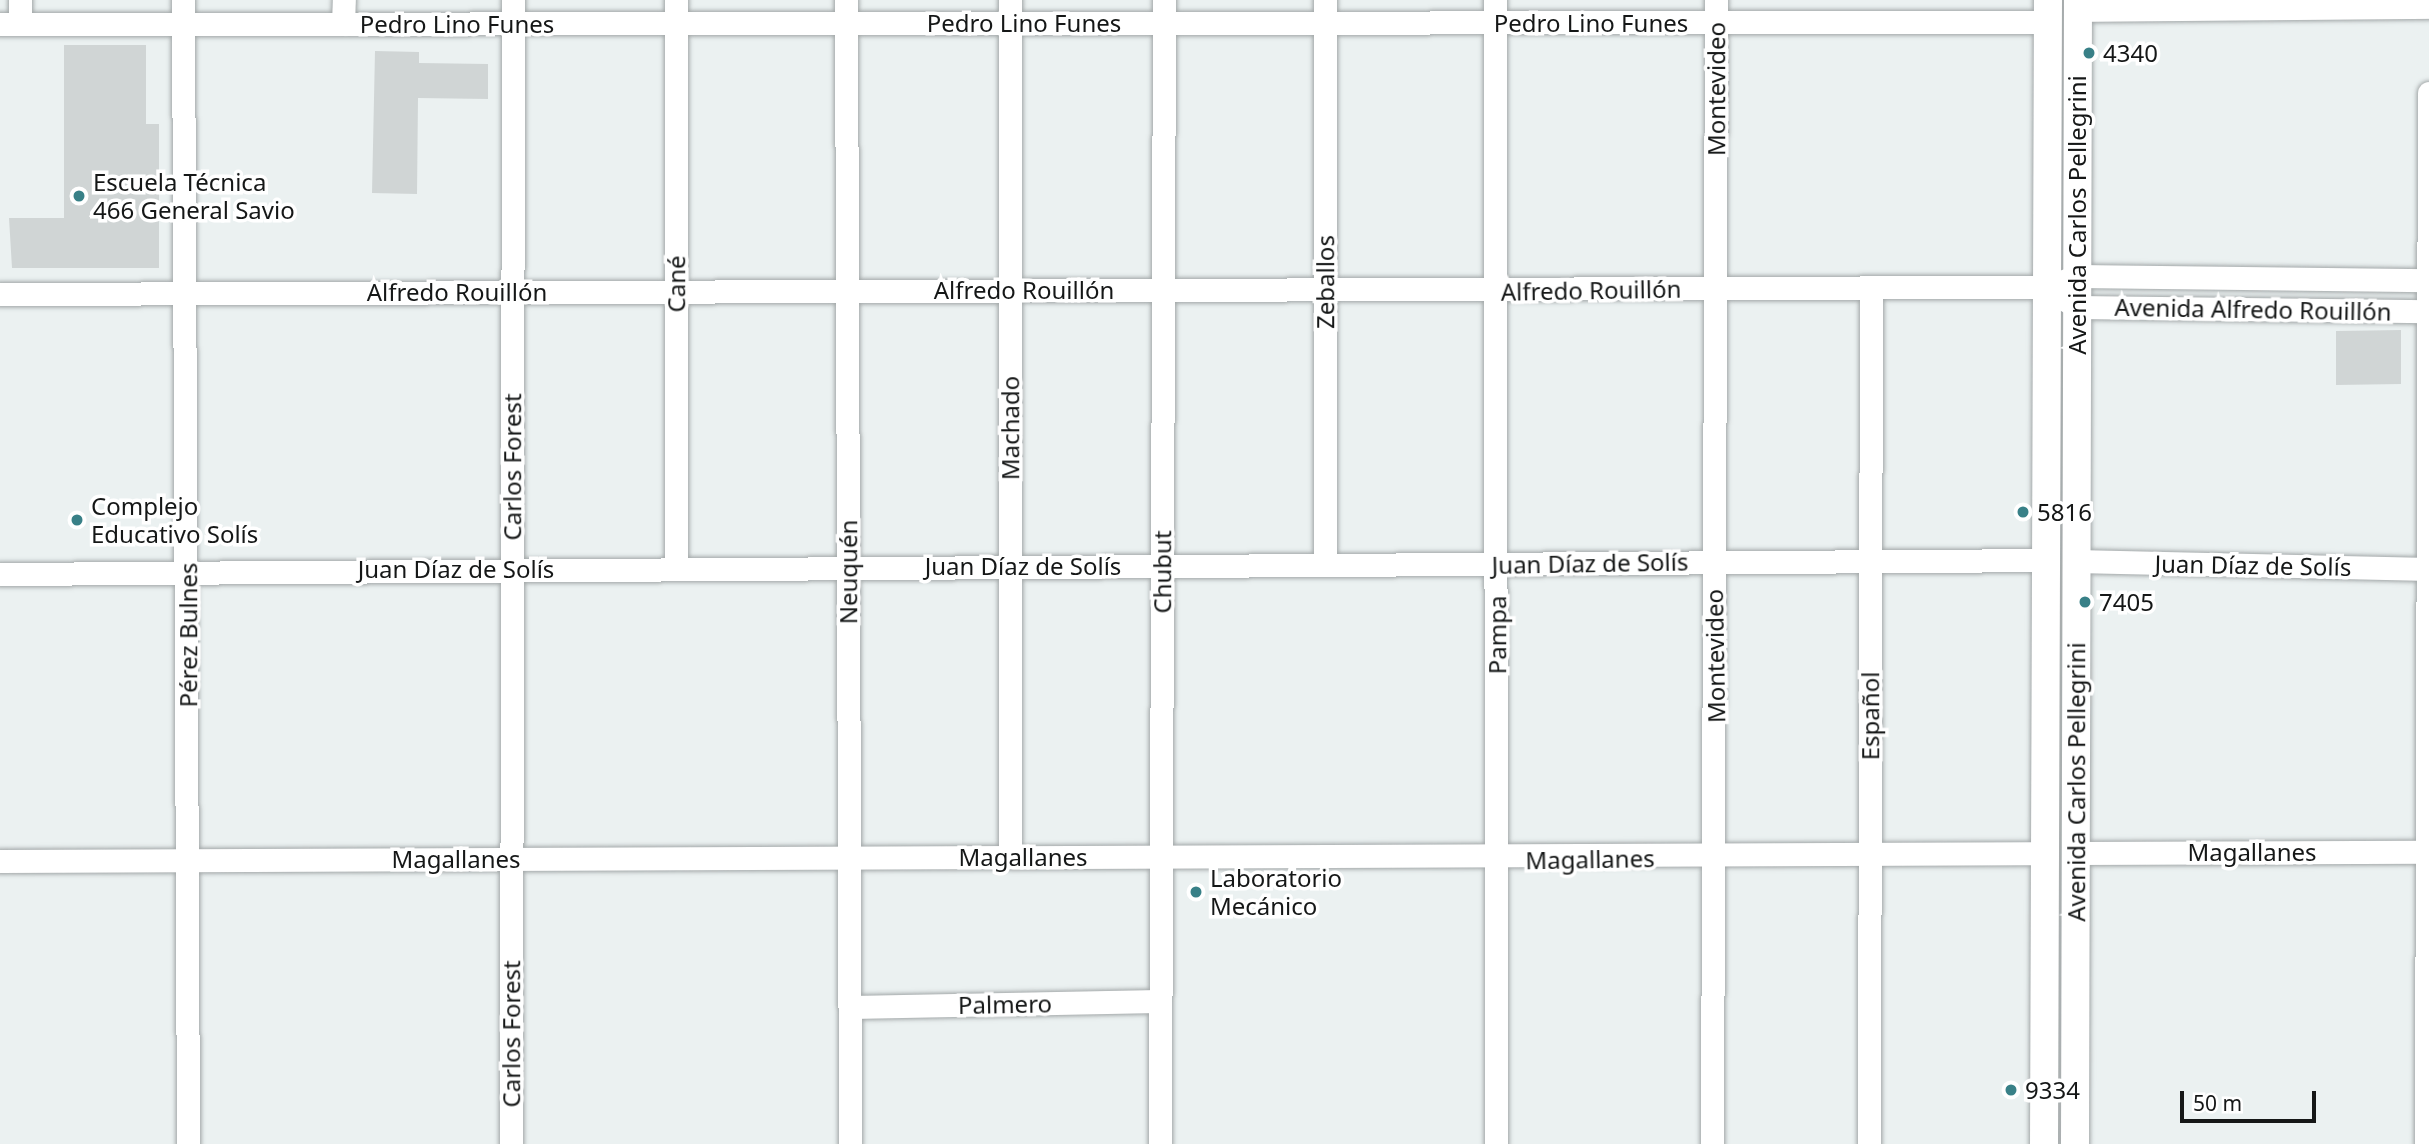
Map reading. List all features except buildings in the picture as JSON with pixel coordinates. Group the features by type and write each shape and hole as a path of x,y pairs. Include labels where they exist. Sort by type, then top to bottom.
{"main road":[{"name":"Avenida Carlos Pellegrini","path":"2074,1144 2078,5"},
{"name":"Avenida Carlos Pellegrini","path":"2045,1144 2048,11"}],"street":[{"path":"10,24 20,0"},
{"name":"Pérez Bulnes","path":"183,0 188,294 188,1144"},
{"path":"343,24 344,0"},
{"name":"Carlos Forest","path":"511,1144 513,0"},
{"name":"Cané","path":"676,0 676,568"},
{"name":"Neuquén","path":"846,0 850,1144"},
{"name":"Machado","path":"1010,0 1010,857"},
{"name":"Pampa","path":"1495,0 1496,1144"},
{"path":"2078,5 2429,7"},
{"name":"Pedro Lino Funes","path":"10,24 1010,23 1164,11 1325,11 1495,23 1716,11 2048,11"},
{"name":"Chubut","path":"1160,1144 1164,11"},
{"name":"Zeballos","path":"1325,11 1325,564"},
{"name":"Montevideo","path":"1712,1144 1717,857 1714,562 1716,11"},
{"path":"2426,1144 2429,93"},
{"name":"Avenida Alfredo Rouillón","path":"2047,287 2077,276 2429,280"},
{"path":"2047,287 2077,307"},
{"name":"Alfredo Rouillón","path":"0,294 1325,289 1495,291 2047,287"},
{"name":"Español","path":"1869,1144 1871,288"},
{"name":"Avenida Alfredo Rouillón","path":"2077,307 2429,311"},
{"name":"Juan Díaz de Solís","path":"0,574 187,570 2046,560"},
{"name":"Juan Díaz de Solís","path":"2076,561 2428,569"},
{"name":"Magallanes","path":"2075,853 2428,852"},
{"name":"Magallanes","path":"0,861 1161,856 1495,860 2045,853"},
{"name":"Palmero","path":"850,1007 1160,1001"}],"place":[{"name":"4340","path":"2089,53"},
{"name":"Escuela Técnica 466 General Savio","path":"79,196"},
{"name":"5816","path":"2023,512"},
{"name":"Complejo Educativo Solís","path":"77,520"},
{"name":"7405","path":"2085,602"},
{"name":"Laboratorio Mecánico","path":"1196,892"},
{"name":"9334","path":"2011,1090"}]}
